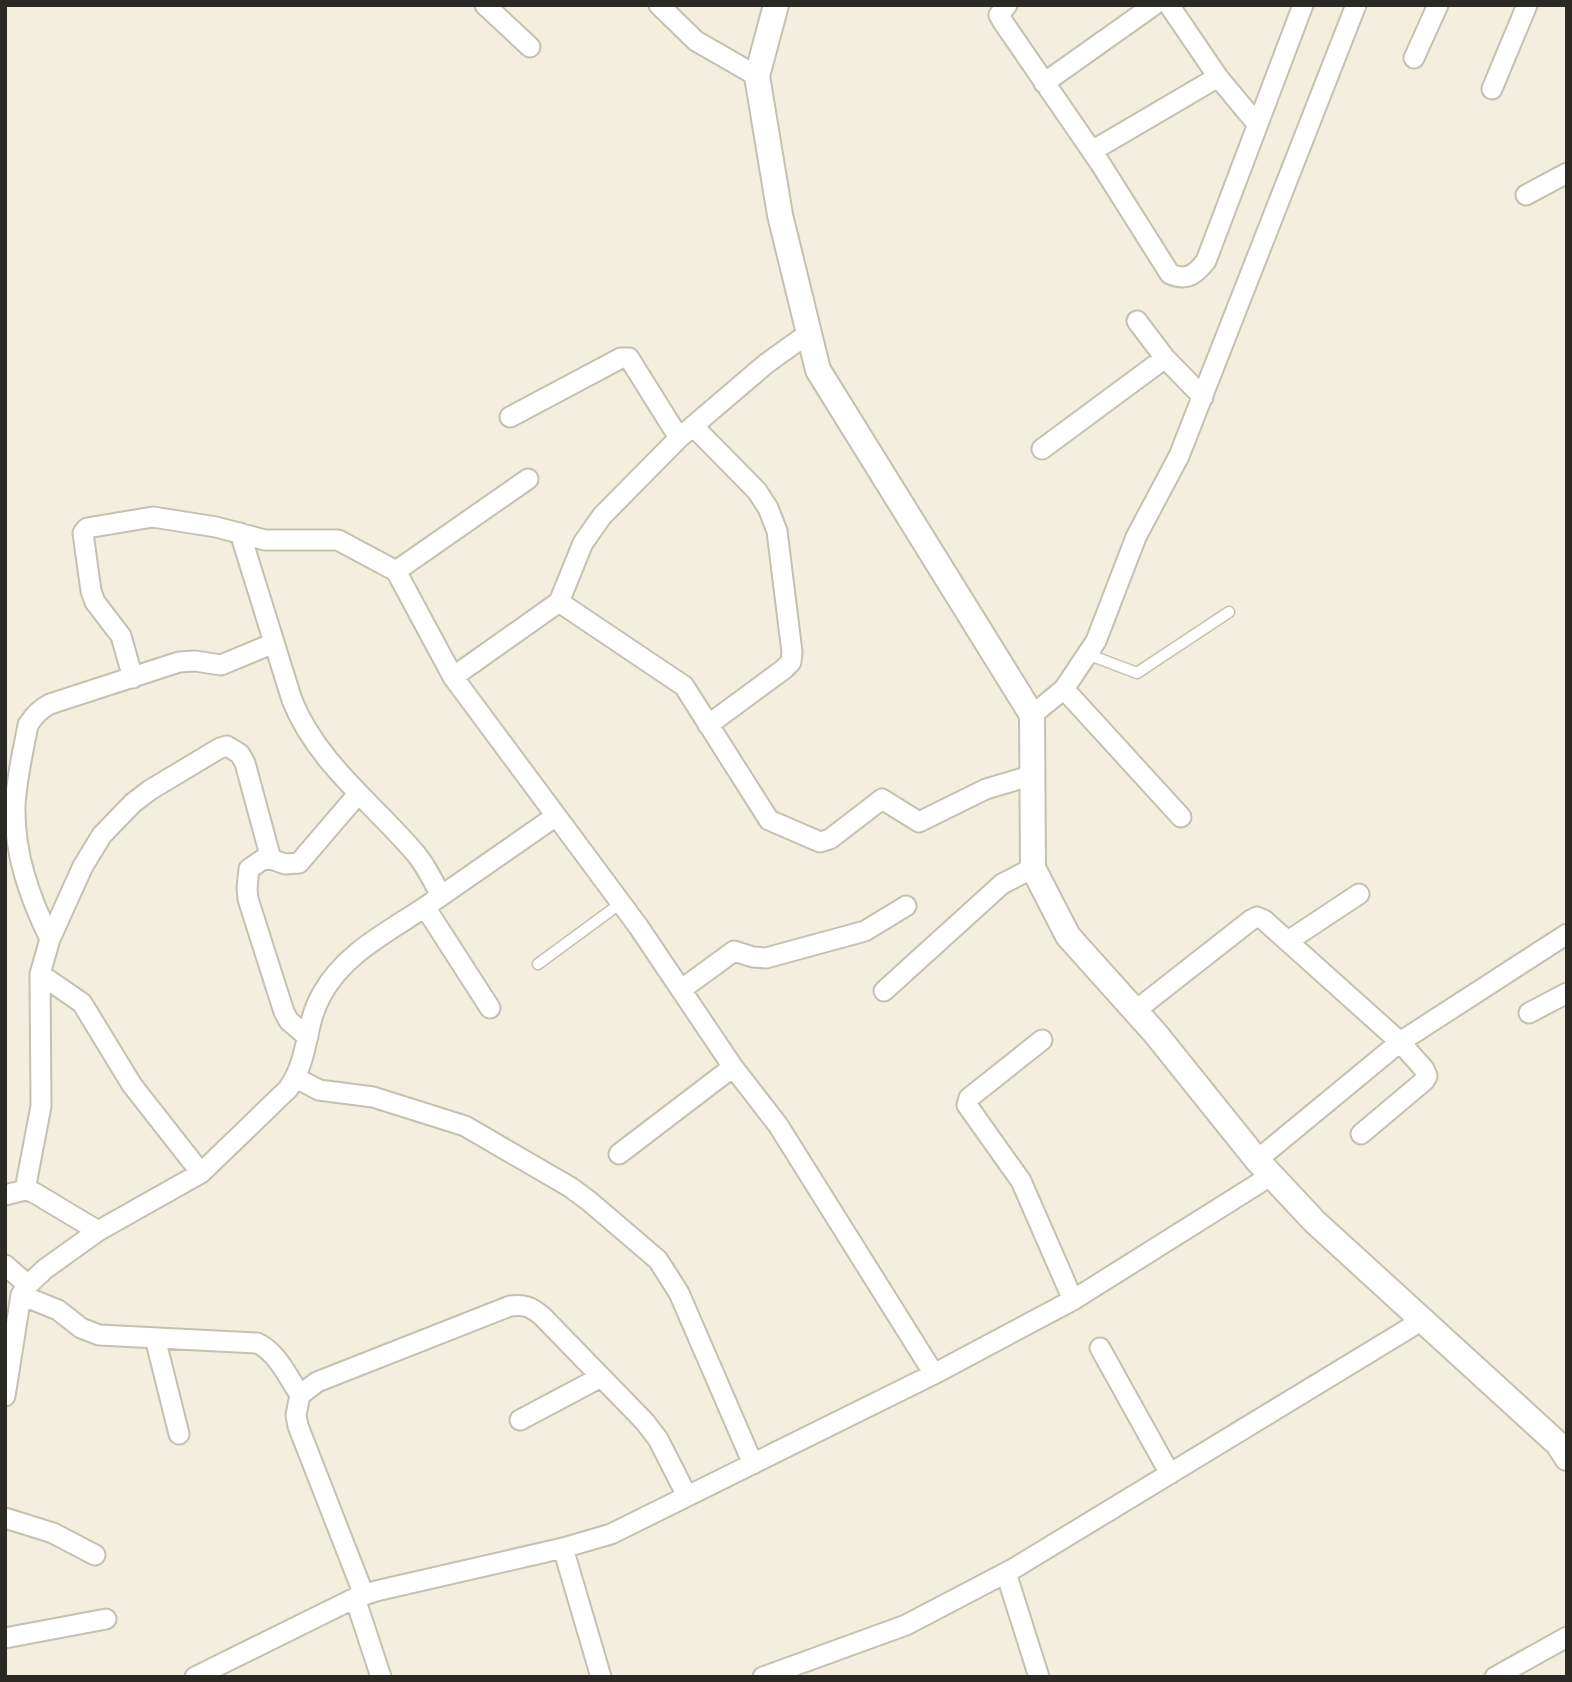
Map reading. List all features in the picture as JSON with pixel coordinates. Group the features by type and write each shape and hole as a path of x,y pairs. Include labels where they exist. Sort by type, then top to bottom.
{"street":[{"path":"485,5 530,47"},
{"path":"659,5 696,41 757,76"},
{"path":"776,5 757,76 780,215 818,370 1032,715 1033,868 1068,936 1135,1011 1264,1167 1315,1222 1420,1321 1558,1444 1567,1458"},
{"path":"1007,5 999,15 1092,151 1170,274 1179,278 1189,278 1206,261 1303,5"},
{"path":"1044,83 1154,5"},
{"path":"1169,5 1217,77 1257,124"},
{"path":"1032,715 1064,689 1096,641 1136,537 1179,456 1356,5"},
{"path":"1414,58 1438,5"},
{"path":"1492,89 1527,5"},
{"path":"1092,151 1217,77"},
{"path":"1526,195 1567,173"},
{"path":"1137,321 1165,359 1203,397"},
{"path":"453,677 559,602 583,543 602,516 686,432 767,363 809,333"},
{"path":"510,417 621,358 629,358 686,432 757,491 768,508 777,531 791,662 784,670 708,725"},
{"path":"1042,449 1165,359"},
{"path":"396,571 528,479"},
{"path":"133,678 121,636 99,610 91,591 83,530 153,516 216,527 265,540 338,540 396,571 453,677 621,903 733,1067 778,1125 934,1374"},
{"path":"240,533 300,718 331,764 416,854 442,895"},
{"path":"559,602 679,682 769,820 820,842 830,839 883,799 919,822 981,791 1033,775"},
{"path":"50,939 25,879 16,824 17,790 27,725 41,709 50,704 186,661 221,665 274,643"},
{"path":"1064,689 1181,817"},
{"path":"25,1190 41,1107 40,974 50,939 83,866 102,835 149,790 227,746 233,748 245,763 271,859"},
{"path":"308,1037 289,1021 284,1012 248,900 249,869 262,860 271,859 285,864 299,863 358,793"},
{"path":"5,1396 24,1290 45,1269 98,1231 201,1173 288,1089 296,1078 322,994 341,968 365,947 556,816"},
{"path":"884,991 1002,884 1033,868"},
{"path":"1289,941 1359,894"},
{"path":"682,989 734,951 766,958 865,931 906,906"},
{"path":"425,907 490,1008"},
{"path":"1135,1011 1258,917 1264,920 1400,1042 1424,1069 1427,1076 1424,1082 1361,1134"},
{"path":"195,1677 360,1596 611,1534 686,1494 753,1464 934,1374 1073,1300 1264,1167 1400,1042 1567,934"},
{"path":"40,974 82,1003 132,1084 201,1173"},
{"path":"1529,1013 1567,993"},
{"path":"1042,1040 970,1098 967,1105 1021,1181 1073,1300"},
{"path":"619,1154 733,1067"},
{"path":"296,1078 319,1090 373,1097 464,1126 570,1187 646,1248 669,1274 679,1293 753,1464"},
{"path":"5,1195 25,1190 43,1196 98,1231"},
{"path":"5,1265 24,1290 89,1332 99,1335 257,1343 266,1347 273,1355 300,1395"},
{"path":"381,1677 360,1596 298,1426 296,1415 300,1395 317,1382 510,1306 522,1304 531,1307 542,1317 651,1430 686,1494"},
{"path":"764,1677 905,1625 1006,1573 1420,1321"},
{"path":"155,1338 179,1434"},
{"path":"1100,1348 1170,1474"},
{"path":"520,1420 601,1377"},
{"path":"5,1518 53,1533 95,1555"},
{"path":"563,1548 601,1677"},
{"path":"1006,1573 1039,1677"},
{"path":"5,1638 106,1619"},
{"path":"1495,1677 1567,1637"}],"lane":[{"path":"1087,654 1137,673 1229,612"},
{"path":"538,964 621,903"}]}
